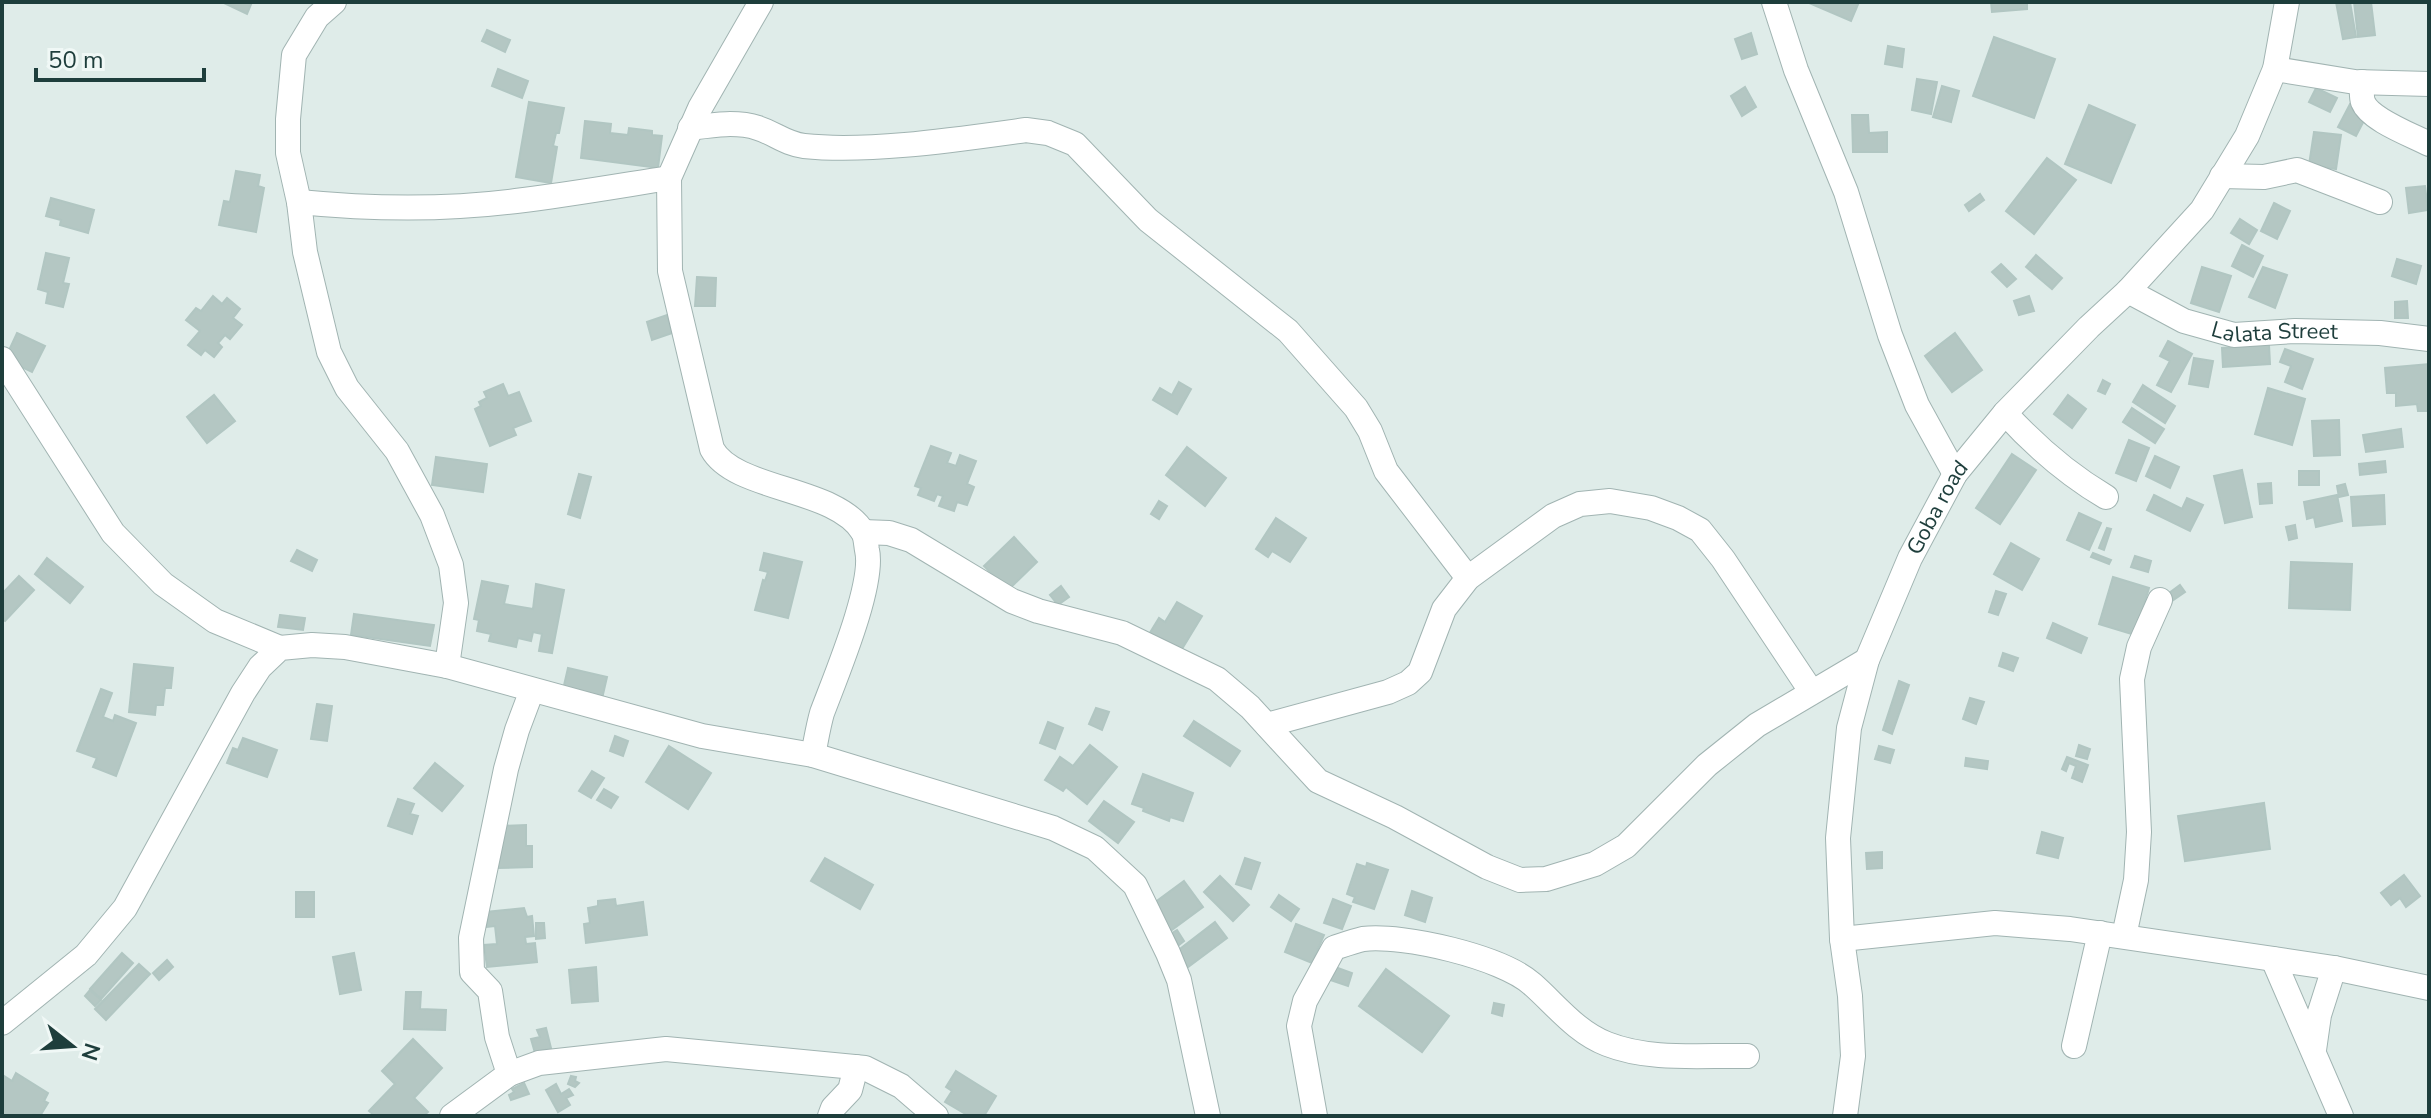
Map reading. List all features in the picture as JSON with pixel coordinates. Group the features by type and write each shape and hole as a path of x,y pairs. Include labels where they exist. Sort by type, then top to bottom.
{"street":[{"path":"334,2 317,17 294,55 288,153 299,202 305,252 329,352 347,388 397,451 432,515 451,565 456,603 447,666"},
{"path":"761,2 690,128 669,178 670,271 712,449 719,461 732,469 841,511 863,532 869,559 862,596 821,717 813,755"},
{"path":"1774,2 1796,70 1846,192 1890,335 1917,405 1955,474"},
{"name":"Goba road","path":"1845,1116 1853,1056 1850,996 1842,939 1838,838 1849,728 1867,660 1910,558 1955,474 2005,413 2128,291 2202,210 2247,136 2275,69 2287,2"},
{"path":"2275,69 2362,82 2429,84"},
{"path":"2362,82 2362,100 2366,108 2379,119 2429,144"},
{"path":"690,128 727,124 758,128 800,146 819,147 888,145 1026,130 1048,133 1075,144 1148,220 1288,331 1356,408 1370,431 1386,471 1468,578"},
{"path":"2222,176 2264,177 2297,170 2380,202"},
{"path":"299,202 336,206 513,202 669,178"},
{"name":"Lalata Street","path":"2128,291 2184,321 2234,335 2295,331 2366,332 2429,339"},
{"path":"2,359 113,533 163,584 215,621 280,648 312,645 345,647 447,666 702,736 813,755 1053,828 1095,848 1117,865 1135,885 1168,953 1179,980 1208,1116"},
{"path":"2005,413 2032,443 2074,478 2106,497"},
{"path":"1267,725 1388,692 1408,683 1420,672 1444,609 1468,578 1553,516 1580,504 1610,501 1651,508 1700,530 1723,559 1811,691"},
{"path":"863,532 889,533 911,540 1012,601 1122,633 1217,679 1267,725 1318,781 1395,817 1487,867 1520,880 1546,879 1595,864 1626,846 1707,765 1757,725 1867,660"},
{"path":"2074,1046 2112,934 2136,880 2139,832 2132,679 2139,647 2160,600"},
{"path":"2,1023 86,955 125,908 243,693 260,667 280,648"},
{"path":"509,1074 497,1037 490,991 472,972 471,938 506,769 532,690"},
{"path":"1842,939 1995,923 2112,934 2198,950 2334,968 2429,988"},
{"path":"1315,1116 1299,1026 1305,1001 1334,948 1363,939 1399,940 1461,950 1510,971 1530,981 1591,1037 1609,1045 1657,1055 1747,1056"},
{"path":"2273,959 2341,1116"},
{"path":"2314,1050 2319,1015 2334,968"},
{"path":"452,1116 509,1074 539,1063 666,1049 865,1068 901,1086 936,1116"},
{"path":"830,1116 833,1108 850,1090 856,1067"}],"building":[{"path":"222,2 252,2 247,14"},
{"path":"1807,2 1859,2 1851,21"},
{"path":"1991,2 2027,2 2027,9 1992,12"},
{"path":"2336,2 2350,2 2356,37 2343,39"},
{"path":"2354,2 2371,2 2375,35 2358,37"},
{"path":"487,30 510,40 505,52 482,41"},
{"path":"1751,33 1757,54 1742,59 1735,39"},
{"path":"1994,37 2055,59 2034,118 1973,96"},
{"path":"1888,46 1904,49 1902,67 1885,64"},
{"path":"498,69 528,81 522,98 492,86"},
{"path":"1917,79 1937,82 1931,114 1912,110"},
{"path":"1942,86 1959,91 1951,122 1933,117"},
{"path":"1745,87 1756,107 1742,116 1731,96"},
{"path":"2316,88 2337,98 2330,112 2309,102"},
{"path":"529,102 564,108 553,146 557,147 551,183 516,177"},
{"path":"2350,104 2368,113 2356,136 2338,127"},
{"path":"2089,105 2135,125 2111,183 2065,164"},
{"path":"1852,115 1868,115 1869,133 1887,132 1887,152 1853,152"},
{"path":"585,121 611,124 610,133 628,135 629,128 652,131 652,135 662,136 658,168 581,158"},
{"path":"2314,132 2341,135 2336,169 2309,165"},
{"path":"2047,158 2076,180 2034,234 2006,211"},
{"path":"236,171 260,175 258,186 264,188 256,232 219,225 224,201 230,202"},
{"path":"2425,186 2428,210 2409,213 2406,188"},
{"path":"1980,194 1984,200 1969,211 1965,205"},
{"path":"51,198 94,210 88,233 60,225 61,220 46,216"},
{"path":"2274,203 2290,211 2277,239 2261,231"},
{"path":"2240,219 2257,230 2249,244 2231,233"},
{"path":"2242,245 2263,256 2253,277 2232,266"},
{"path":"46,253 69,258 63,283 69,284 63,307 46,303 48,292 38,289"},
{"path":"2036,255 2062,278 2052,289 2026,267"},
{"path":"2397,259 2421,266 2416,284 2392,276"},
{"path":"2001,264 2016,279 2007,287 1992,272"},
{"path":"2202,267 2231,276 2219,312 2191,303"},
{"path":"2263,267 2287,275 2275,308 2249,297"},
{"path":"697,277 716,278 715,306 695,306"},
{"path":"213,296 222,304 227,298 240,309 233,318 242,325 230,339 225,335 218,343 222,347 214,357 205,350 201,355 188,345 200,331 186,320 196,308 201,311"},
{"path":"2029,296 2034,311 2019,315 2014,301"},
{"path":"2407,301 2408,318 2395,318 2395,302"},
{"path":"667,315 672,333 652,340 647,322"},
{"path":"17,333 45,346 32,372 5,359"},
{"path":"1955,333 1982,370 1952,392 1925,356"},
{"path":"2168,341 2192,354 2171,392 2157,385 2170,361 2160,356"},
{"path":"2269,345 2270,364 2223,367 2222,348"},
{"path":"2285,349 2313,359 2302,389 2285,382 2291,366 2280,362"},
{"path":"2194,358 2213,361 2208,387 2189,384"},
{"path":"2429,364 2429,411 2418,411 2417,404 2396,406 2396,393 2387,393 2385,368"},
{"path":"2103,380 2110,384 2105,394 2098,391"},
{"path":"1179,382 1191,389 1177,414 1153,400 1160,388 1172,395"},
{"path":"503,384 508,396 519,392 531,421 513,428 516,435 490,446 475,409 481,406 479,402 487,398 484,392"},
{"path":"2143,385 2175,406 2165,423 2133,402"},
{"path":"2268,388 2305,399 2292,445 2255,434"},
{"path":"214,395 235,421 207,443 187,417"},
{"path":"2068,395 2086,409 2072,428 2054,414"},
{"path":"2132,408 2164,429 2155,443 2123,422"},
{"path":"2339,420 2340,455 2314,456 2312,421"},
{"path":"2401,429 2403,447 2366,452 2363,435"},
{"path":"2129,440 2149,448 2136,481 2116,473"},
{"path":"931,446 951,453 947,463 956,466 960,455 976,461 967,484 974,487 967,505 957,502 954,511 939,506 943,496 937,494 934,501 918,495 921,488 915,486"},
{"path":"1187,447 1226,478 1205,506 1166,475"},
{"path":"2012,454 2036,470 2000,524 1976,508"},
{"path":"2155,456 2179,467 2170,488 2146,476"},
{"path":"436,457 487,464 483,492 432,485"},
{"path":"2385,461 2386,472 2360,475 2359,464"},
{"path":"2242,470 2252,517 2225,523 2214,476"},
{"path":"2299,471 2319,471 2319,485 2299,485"},
{"path":"579,474 591,477 580,518 568,514"},
{"path":"2271,483 2272,503 2260,504 2258,484"},
{"path":"2345,484 2348,495 2339,497 2337,486"},
{"path":"2154,495 2182,509 2187,498 2203,505 2190,531 2147,510"},
{"path":"2337,495 2342,521 2316,527 2314,517 2307,519 2304,502"},
{"path":"2384,495 2385,524 2353,526 2351,497"},
{"path":"1159,501 1167,506 1159,519 1151,514"},
{"path":"2079,513 2101,523 2089,550 2067,540"},
{"path":"1276,518 1306,538 1290,562 1272,551 1268,557 1256,549"},
{"path":"2295,525 2297,538 2289,540 2286,527"},
{"path":"2107,528 2111,529 2104,550 2099,548"},
{"path":"1014,537 1037,562 1008,590 984,566"},
{"path":"2011,543 2039,559 2022,590 1994,574"},
{"path":"297,550 317,560 312,571 291,561"},
{"path":"764,553 802,562 788,618 755,610 768,572 760,570"},
{"path":"2093,553 2111,560 2109,564 2091,557"},
{"path":"2135,556 2151,561 2148,572 2131,567"},
{"path":"47,558 83,587 70,603 35,574"},
{"path":"2291,562 2352,564 2350,610 2289,608"},
{"path":"19,576 34,590 5,621 2,619 2,594"},
{"path":"2113,577 2149,588 2135,635 2099,624"},
{"path":"482,581 508,586 504,604 533,609 536,584 564,590 552,653 539,651 542,634 533,632 531,641 518,638 516,647 489,641 491,634 477,631 479,620 474,619"},
{"path":"2180,585 2185,592 2169,603 2165,596"},
{"path":"1061,586 1069,597 1058,605 1050,595"},
{"path":"1996,591 2006,594 1998,615 1989,612"},
{"path":"1177,602 1202,616 1179,654 1148,636 1159,618 1165,622"},
{"path":"354,614 434,625 430,646 351,635"},
{"path":"280,615 305,618 303,630 278,627"},
{"path":"2053,623 2087,638 2081,653 2047,638"},
{"path":"2003,653 2018,658 2013,671 1999,666"},
{"path":"134,664 173,668 171,688 165,688 163,705 156,705 155,715 129,712"},
{"path":"568,668 607,677 601,703 562,694"},
{"path":"1899,681 1909,685 1892,734 1883,730"},
{"path":"101,689 112,693 103,717 113,721 115,715 136,723 116,776 93,767 97,758 77,751"},
{"path":"1970,698 1984,702 1976,724 1963,719"},
{"path":"317,704 332,706 327,741 311,739"},
{"path":"1096,708 1109,712 1102,730 1089,724"},
{"path":"1194,721 1240,751 1230,766 1184,736"},
{"path":"1048,722 1063,728 1055,749 1040,743"},
{"path":"615,736 628,741 623,756 610,751"},
{"path":"243,738 277,750 267,777 227,763 233,748 238,750"},
{"path":"1090,745 1117,767 1087,804 1066,787 1063,791 1045,780 1060,757 1073,766"},
{"path":"2079,745 2090,749 2087,759 2076,756"},
{"path":"669,746 711,773 688,809 646,782"},
{"path":"1879,746 1894,750 1890,763 1875,759"},
{"path":"2067,757 2088,765 2082,782 2072,778 2076,766 2069,763 2066,771 2062,769"},
{"path":"1966,758 1988,761 1987,769 1965,766"},
{"path":"435,763 463,786 442,811 414,788"},
{"path":"592,771 604,778 591,798 579,791"},
{"path":"1143,774 1193,793 1183,821 1170,817 1169,821 1132,804"},
{"path":"604,789 618,797 611,808 597,800"},
{"path":"398,799 414,804 410,814 418,816 412,834 388,826"},
{"path":"1104,801 1134,822 1118,843 1089,821"},
{"path":"2264,803 2270,849 2185,861 2178,816"},
{"path":"526,825 526,846 532,846 532,867 498,868 498,826"},
{"path":"2042,832 2063,838 2058,858 2037,853"},
{"path":"1882,852 1882,868 1867,869 1866,853"},
{"path":"825,858 873,885 860,909 811,881"},
{"path":"1245,858 1260,863 1251,889 1236,884"},
{"path":"1367,863 1388,870 1374,909 1353,902 1355,897 1347,894 1357,864 1366,867"},
{"path":"2404,875 2420,896 2406,907 2400,898 2391,905 2381,893"},
{"path":"1220,876 1249,905 1233,921 1204,892"},
{"path":"1184,881 1203,907 1169,932 1150,906"},
{"path":"1412,891 1432,898 1425,922 1405,915"},
{"path":"296,892 314,892 314,917 296,917"},
{"path":"1279,895 1299,909 1291,921 1271,907"},
{"path":"615,899 616,906 643,902 647,935 586,943 584,924 590,923 588,908 598,906 598,901"},
{"path":"1333,899 1351,906 1342,929 1324,923"},
{"path":"524,908 527,917 532,916 534,936 525,937 526,944 535,943 537,962 487,967 484,945 497,944 495,926 487,927 486,912"},
{"path":"1215,922 1227,938 1188,967 1176,952"},
{"path":"536,923 544,923 545,938 536,939"},
{"path":"1296,924 1324,935 1312,963 1285,952"},
{"path":"1177,930 1184,941 1179,945 1172,933"},
{"path":"122,953 133,963 101,999 90,989"},
{"path":"354,953 361,990 340,994 333,957"},
{"path":"167,960 173,967 159,980 153,973"},
{"path":"139,964 150,974 106,1020 95,1009"},
{"path":"596,967 598,1001 572,1003 569,970"},
{"path":"1335,967 1352,973 1348,986 1330,980"},
{"path":"1386,969 1449,1016 1422,1052 1359,1006"},
{"path":"90,990 101,1000 95,1006 85,996"},
{"path":"406,992 421,992 420,1009 446,1010 445,1030 404,1029"},
{"path":"1494,1003 1504,1005 1502,1016 1492,1013"},
{"path":"546,1028 551,1048 535,1053 531,1039 540,1037 537,1030"},
{"path":"413,1039 442,1068 414,1098 428,1112 423,1116 375,1116 369,1111 395,1084 382,1071"},
{"path":"956,1071 996,1096 984,1116 969,1116 945,1102 952,1091 946,1087"},
{"path":"16,1073 48,1093 44,1101 48,1103 40,1116 2,1116 2,1080 4,1076 12,1081"},
{"path":"571,1076 576,1077 575,1081 579,1083 575,1087 568,1084"},
{"path":"524,1083 529,1094 511,1100 509,1095 514,1092 512,1089"},
{"path":"556,1084 561,1094 569,1089 573,1095 566,1098 570,1105 558,1112 546,1090"}]}
